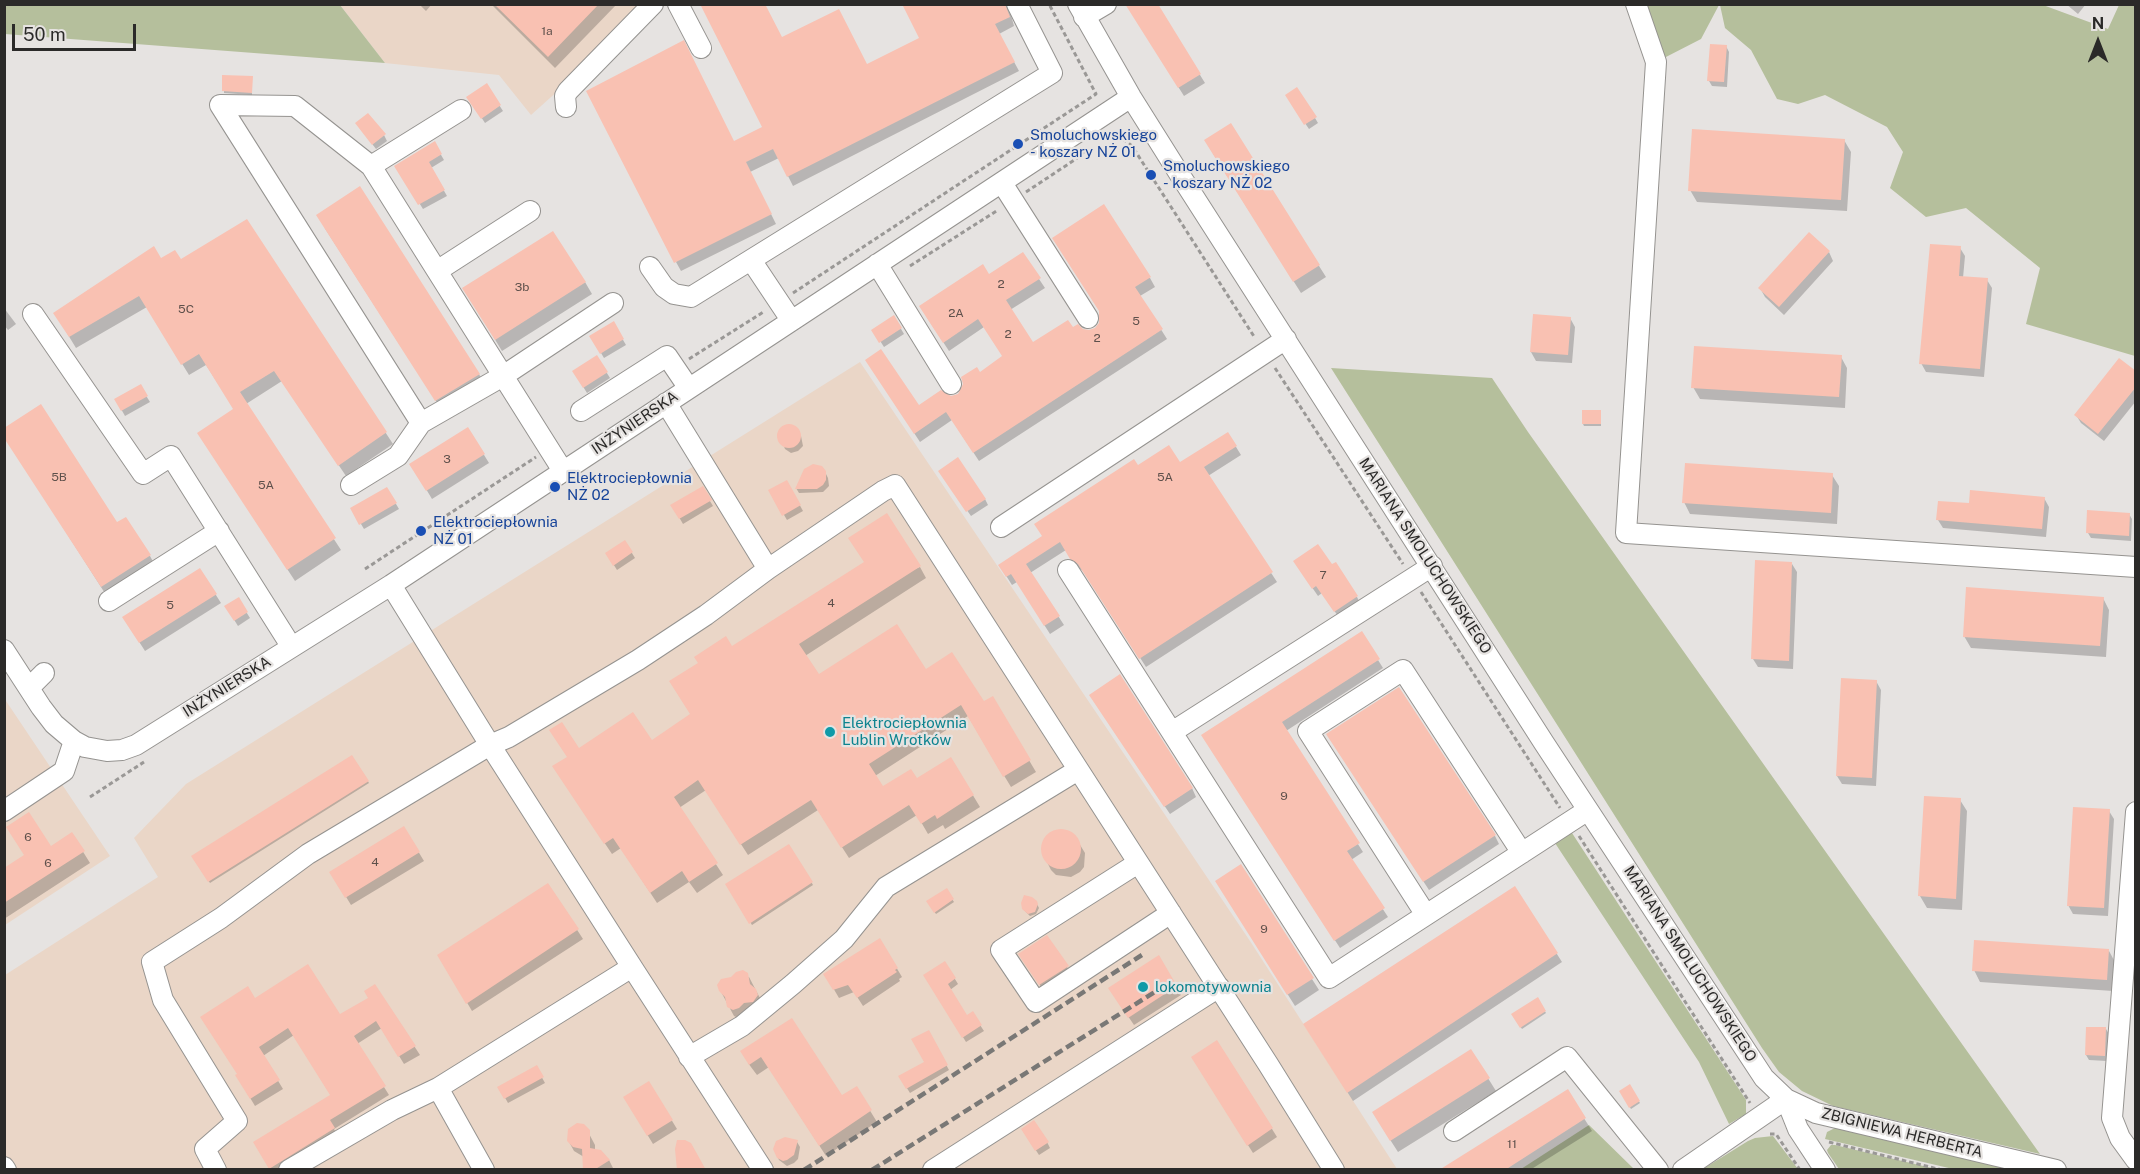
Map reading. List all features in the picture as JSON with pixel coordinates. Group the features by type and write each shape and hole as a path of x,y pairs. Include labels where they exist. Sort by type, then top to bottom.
{"street":[{"path":"566,107 565,96 568,92 653,4"},
{"path":"678,4 701,48"},
{"path":"650,267 664,287 674,294 691,297 1052,73 1017,4"},
{"path":"1081,11 1106,4"},
{"path":"1636,4 1656,62 1626,533 2136,567"},
{"name":"MARIANA SMOLUCHOWSKIEGO","path":"1081,11 1131,97 1588,810 1764,1078 1786,1099"},
{"name":"INŻYNIERSKA","path":"4,650 54,723 74,741 85,747 107,751 122,750 136,745 391,585 1131,97"},
{"path":"421,423 220,105 295,106 371,166 562,471"},
{"path":"371,166 461,110"},
{"path":"1002,183 1088,318"},
{"path":"437,271 530,211"},
{"path":"752,260 791,320"},
{"path":"877,264 951,384"},
{"path":"351,485 398,456 421,423 503,376 613,303"},
{"path":"33,314 143,474 171,456 291,646"},
{"path":"1001,527 1286,339"},
{"path":"581,411 668,356 688,387"},
{"path":"666,403 768,569"},
{"path":"216,1170 205,1149 237,1121 163,1000 152,962 221,918 308,854 638,660 883,491 895,486 1219,987 1334,1170"},
{"path":"109,601 219,531"},
{"path":"1172,732 1432,566"},
{"path":"1068,570 1329,978 1588,810"},
{"path":"391,585 490,745 762,1170"},
{"path":"1426,915 1308,731 1403,670 1522,853"},
{"path":"29,688 44,673"},
{"path":"4,811 64,771 74,741"},
{"path":"689,1057 742,1026 793,984 844,939 886,887 1078,770"},
{"path":"2136,812 2112,1118 2120,1138 2136,1160"},
{"path":"1138,863 1001,950 1036,1002 1171,913"},
{"path":"289,1170 392,1110 438,1088 632,967"},
{"path":"933,1170 1219,987"},
{"path":"1454,1131 1567,1057 1658,1170"},
{"path":"438,1088 479,1168"},
{"path":"1683,1170 1786,1099 1798,1129 1825,1170"},
{"name":"ZBIGNIEWA HERBERTA","path":"1786,1099 1816,1113 2054,1169"}],"path":[{"path":"676,368 1030,137"},
{"path":"365,569 549,449"},
{"path":"1770,1134 1776,1134 1800,1170"},
{"path":"1829,1142 1942,1170"}],"shaded area":[{"path":"340,5 643,5 570,80 531,115 499,75 385,63"},
{"name":"Elektrociepłownia Lublin Wrotków","path":"860,362 1250,941 1397,1169 5,1170 5,975 158,877 134,838 186,784"},
{"path":"4,698 110,856 5,925 4,925"}],"green space":[{"path":"4,5 340,5 385,63 5,34"},
{"path":"1645,5 1719,5 1701,39 1664,58"},
{"path":"1720,5 2043,5 2108,29 2119,5 2135,5 2135,356 2026,324 2040,268 1966,208 1926,217 1890,188 1903,152 1887,127 1825,95 1798,104 1777,99 1751,50 1725,28"},
{"path":"1331,368 1492,378 2040,1154 1833,1106 1802,1091 1779,1072"},
{"path":"1572,833 1746,1100 1746,1114 1729,1124 1699,1062 1555,843"},
{"path":"1589,1125 1634,1169 1521,1169"},
{"path":"1837,1127 2015,1169 1953,1169 1825,1139 1827,1132"},
{"path":"1773,1136 1798,1169 1703,1169 1748,1141"},
{"path":"1831,1145 1936,1169 1839,1169 1827,1150"}],"building":[{"path":"494,4 599,4 548,57"},
{"path":"700,4 765,4 782,37 839,9 867,64 919,38 902,4 1005,4 1010,17 995,24 1015,62 787,177 773,149 746,162 772,214 674,263 586,91 684,40 734,141 762,127"},
{"path":"1125,4 1158,4 1201,74 1178,88"},
{"path":"1710,44 1727,45 1724,82 1707,81"},
{"path":"222,75 253,76 252,93 222,91"},
{"path":"487,83 501,105 481,119 466,97"},
{"path":"1297,87 1317,117 1304,125 1285,95"},
{"path":"368,113 386,134 372,145 355,123"},
{"path":"1231,123 1320,265 1293,282 1204,140"},
{"path":"1692,129 1845,139 1841,200 1688,191"},
{"path":"435,141 442,154 429,162 445,190 418,205 394,166"},
{"path":"360,186 480,374 435,401 316,215"},
{"path":"1104,204 1151,277 1135,287 1163,329 973,453 946,412 914,434 865,360 881,349 919,405 941,390 951,396 958,394 963,384 961,377 977,367 980,372 1002,356 978,319 943,343 919,306 983,264 989,274 1023,252 1041,278 1006,300 1033,342 1068,320 1073,327 1078,324 1083,329 1095,328 1099,323 1099,311 1052,238"},
{"path":"247,219 387,432 338,466 274,371 240,392 336,538 287,570 197,433 233,409 199,354 181,365 139,296 69,337 53,313 154,246 161,258 175,250 181,259"},
{"path":"553,231 586,282 495,340 462,288"},
{"path":"1809,232 1830,251 1779,307 1758,288"},
{"path":"1930,244 1961,246 1959,276 1988,278 1980,369 1919,364"},
{"path":"1533,314 1571,317 1568,355 1530,352"},
{"path":"894,315 902,328 879,343 871,330"},
{"path":"614,321 624,339 600,354 589,336"},
{"path":"1694,346 1842,355 1839,397 1691,388"},
{"path":"597,355 608,372 583,388 572,371"},
{"path":"2119,358 2136,371 2136,387 2098,434 2074,415"},
{"path":"141,384 148,396 121,411 114,399"},
{"path":"41,404 117,522 126,517 151,555 101,587 4,438 4,428"},
{"path":"1582,410 1601,410 1601,424 1582,424"},
{"path":"789,424 794,425 800,431 800,441 794,447 789,448 784,447 778,441 777,436 778,431 784,425"},
{"path":"468,427 485,454 426,491 409,464"},
{"path":"1228,432 1237,446 1204,467 1273,572 1139,659 1078,564 1070,559 1060,542 1026,564 1060,616 1044,626 1011,574 1006,577 998,565 1042,536 1034,524 1134,459 1138,465 1169,445 1180,462"},
{"path":"958,457 986,499 966,512 938,471"},
{"path":"1685,463 1833,473 1831,513 1682,503"},
{"path":"813,464 822,466 826,471 826,480 823,485 817,489 795,489 804,469"},
{"path":"787,480 801,505 782,516 768,490"},
{"path":"703,486 712,500 679,519 670,505"},
{"path":"387,487 397,503 359,525 350,508"},
{"path":"1970,490 2045,497 2042,529 1936,520 1938,501 1969,503"},
{"path":"2087,510 2130,513 2129,536 2086,533"},
{"path":"887,513 921,566 799,644 819,674 897,624 926,669 952,652 984,701 993,696 1031,760 1003,777 961,705 869,764 883,786 911,769 917,778 951,757 974,795 937,819 935,815 921,824 909,805 841,848 811,800 740,845 698,780 674,797 718,863 689,882 682,871 650,893 613,838 604,844 552,766 567,757 549,730 562,722 579,748 633,712 652,740 690,714 669,681 698,663 694,657 726,636 732,646 864,562 848,538"},
{"path":"625,540 633,552 613,566 605,553"},
{"path":"1318,544 1332,564 1336,562 1358,596 1334,612 1316,586 1312,589 1293,561"},
{"path":"1755,560 1792,562 1789,661 1751,659"},
{"path":"200,568 217,594 139,643 122,617"},
{"path":"1966,587 2104,597 2100,646 1963,637"},
{"path":"239,597 248,612 234,621 224,606"},
{"path":"1362,631 1380,659 1282,722 1360,843 1347,851 1385,908 1334,941 1201,735"},
{"path":"1120,674 1193,788 1164,807 1089,695"},
{"path":"1841,678 1877,680 1872,778 1836,776"},
{"path":"1399,687 1496,835 1423,882 1326,734"},
{"path":"352,755 369,781 208,882 191,856"},
{"path":"1924,796 1961,798 1956,899 1918,896"},
{"path":"2073,807 2110,809 2104,908 2067,906"},
{"path":"29,812 51,846 72,832 85,851 4,903 4,868 24,855 6,827"},
{"path":"404,826 420,852 345,898 329,872"},
{"path":"1061,829 1069,830 1075,835 1080,841 1080,857 1075,863 1069,868 1061,869 1053,868 1047,863 1042,857 1041,849 1042,841 1047,835 1053,830"},
{"path":"789,844 813,882 749,924 725,884"},
{"path":"1241,864 1314,978 1287,995 1215,881"},
{"path":"548,883 579,929 466,1004 437,955"},
{"path":"1515,886 1558,953 1347,1093 1303,1024"},
{"path":"947,888 954,899 934,913 926,901"},
{"path":"1024,895 1037,901 1035,912 1028,914 1022,909 1021,903"},
{"path":"1047,935 1069,966 1039,985 1018,954"},
{"path":"880,938 898,968 895,970 897,972 857,998 848,985 833,990 823,974"},
{"path":"1974,940 2109,949 2107,980 1972,971"},
{"name":"lokomotywownia","path":"1159,955 1177,986 1128,1018 1108,988"},
{"path":"945,961 956,978 948,984 967,1015 973,1011 982,1025 962,1038 923,975"},
{"path":"308,964 340,1014 368,998 364,991 375,984 416,1046 398,1057 376,1021 354,1036 386,1086 330,1120 335,1128 269,1169 253,1142 330,1095 288,1028 259,1047 280,1080 250,1099 235,1075 237,1074 200,1017 248,986 255,998"},
{"path":"743,970 748,973 750,984 756,989 758,995 753,1002 744,1003 733,1010 727,1007 725,997 717,985 721,979 731,977"},
{"path":"1538,997 1546,1011 1520,1028 1511,1014"},
{"path":"792,1018 842,1095 857,1086 872,1110 819,1146 761,1057 749,1065 740,1051"},
{"path":"2086,1027 2106,1027 2105,1056 2085,1055"},
{"path":"929,1030 948,1065 906,1089 898,1076 924,1062 911,1039"},
{"path":"1217,1040 1273,1128 1247,1146 1191,1057"},
{"path":"1471,1049 1490,1078 1390,1141 1372,1112"},
{"path":"537,1065 544,1077 504,1099 497,1087"},
{"path":"649,1081 673,1120 647,1136 623,1097"},
{"path":"1630,1084 1640,1101 1629,1108 1619,1091"},
{"path":"1568,1089 1586,1118 1505,1170 1439,1170"},
{"path":"1034,1120 1049,1142 1035,1151 1021,1129"},
{"path":"577,1123 584,1124 590,1130 590,1148 601,1150 610,1160 594,1170 583,1170 582,1149 573,1147 567,1141 568,1129"},
{"path":"785,1137 798,1140 794,1155 783,1161 777,1158 773,1149 776,1141"},
{"path":"677,1140 691,1143 706,1170 677,1170 675,1149"}],"railway":[{"path":"804,1170 1145,953"},
{"path":"872,1170 1169,983"}],"place":[{"name":"Smoluchowskiego - koszary NŻ 01","path":"1018,144"},
{"name":"Smoluchowskiego - koszary NŻ 02","path":"1151,175"},
{"name":"Elektrociepłownia NŻ 02","path":"555,487"},
{"name":"Elektrociepłownia NŻ 01","path":"421,531"},
{"name":"Elektrociepłownia Lublin Wrotków","path":"830,732"},
{"name":"lokomotywownia","path":"1143,987"}]}
